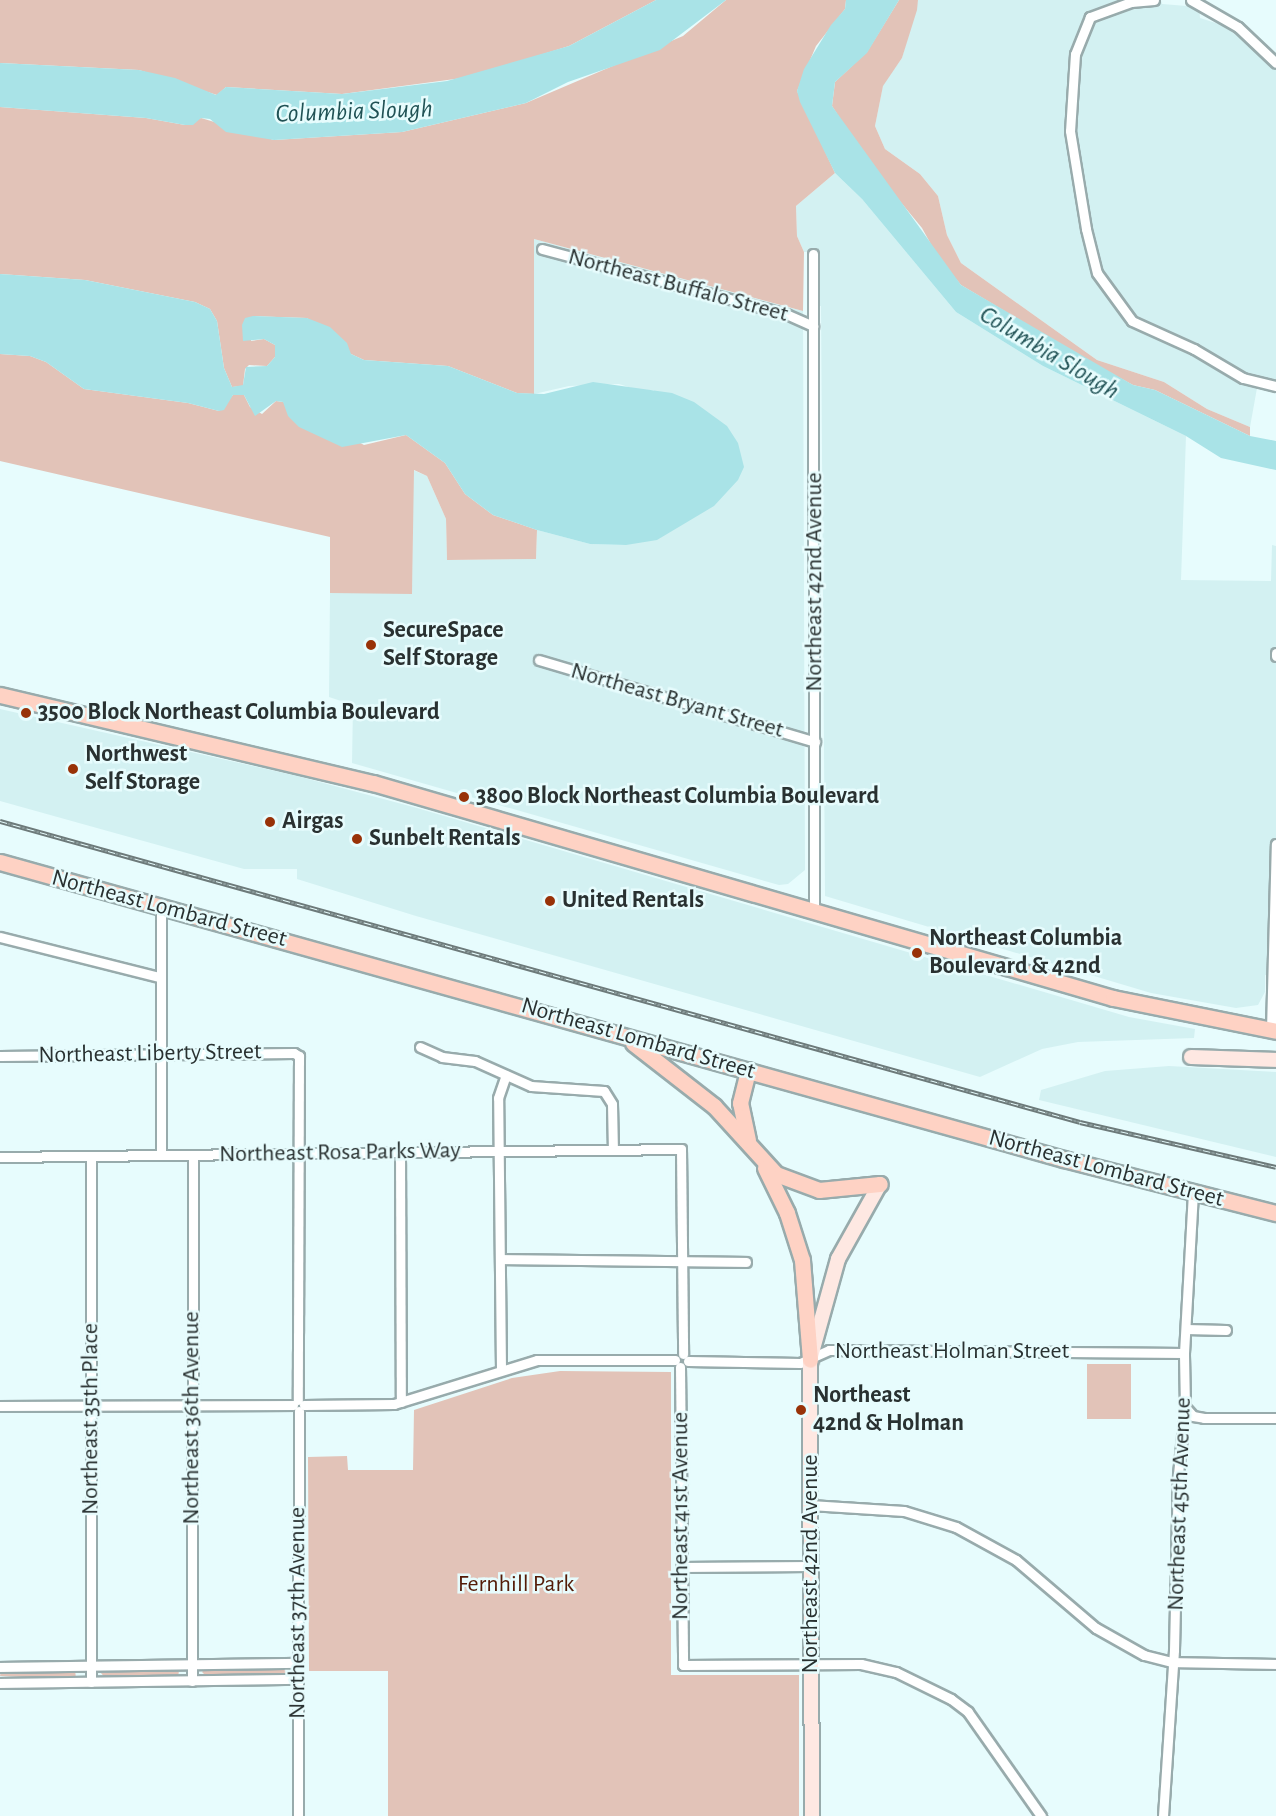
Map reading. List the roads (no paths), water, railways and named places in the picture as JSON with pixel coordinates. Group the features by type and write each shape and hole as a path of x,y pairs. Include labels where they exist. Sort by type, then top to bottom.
{"main road":[{"path":"0,695 373,783 1121,1000 1274,1030"},
{"name":"Northeast Lombard Street","path":"0,862 1193,1193 1276,1213"},
{"path":"623,1036 714,1106 776,1174 808,1188 842,1190 880,1184"},
{"path":"748,1070 741,1114 758,1156 781,1197 798,1244 805,1275 810,1360"}],"street":[{"path":"1154,0 1131,2 1090,17 1075,54 1070,131 1086,229 1097,273 1132,321 1194,349 1244,378 1276,386"},
{"path":"1191,0 1238,27 1276,63"},
{"name":"Northeast Buffalo Street","path":"542,249 786,314 813,326"},
{"name":"Northeast 42nd Avenue","path":"813,254 814,910"},
{"name":"Northeast Bryant Street","path":"539,660 815,742"},
{"path":"1274,1030 1276,844"},
{"path":"161,906 159,977 161,1155"},
{"path":"0,937 159,977"},
{"path":"420,1047 442,1057 475,1061 531,1086 604,1091 612,1104 613,1150"},
{"name":"Northeast Liberty Street","path":"0,1056 294,1053 299,1056"},
{"name":"Northeast 37th Avenue","path":"298,1816 299,1056"},
{"path":"1191,1057 1276,1060"},
{"path":"501,1369 499,1090 506,1075"},
{"name":"Northeast Rosa Parks Way","path":"0,1157 681,1149"},
{"name":"Northeast 41st Avenue","path":"681,1149 683,1665 811,1665"},
{"path":"400,1152 401,1402"},
{"name":"Northeast 36th Avenue","path":"192,1155 192,1681"},
{"name":"Northeast 35th Place","path":"91,1156 91,1682"},
{"name":"Northeast 42nd Avenue","path":"812,1816 810,1360 837,1259 850,1231 880,1184"},
{"name":"Northeast 45th Avenue","path":"1163,1816 1172,1662 1178,1474 1185,1407 1184,1353 1193,1193"},
{"path":"500,1259 746,1262"},
{"path":"1186,1329 1226,1330"},
{"name":"Northeast Holman Street","path":"0,1406 381,1406 401,1402 501,1369 548,1359 810,1360 829,1350 1184,1353"},
{"path":"1185,1407 1193,1416 1204,1418 1276,1418"},
{"path":"810,1504 904,1511 956,1527 1016,1560 1117,1643 1172,1662 1276,1664"},
{"path":"681,1568 810,1566"},
{"path":"0,1667 298,1663"},
{"path":"811,1665 886,1668 951,1698 976,1721 1041,1816"},
{"path":"0,1683 298,1679"}],"water":[{"name":"Columbia Slough","path":"656,0 726,0 660,50 568,82 526,103 402,132 274,140 226,132 210,119 201,118 193,125 185,125 146,118 0,107 0,63 139,70 175,78 216,95 226,87 342,94 447,81 569,46"},
{"name":"Columbia Slough","path":"846,0 899,0 867,53 835,82 832,106 961,285 1133,385 1155,390 1250,436 1276,441 1276,470 1221,458 1186,436 1043,366 956,312 862,199 835,173 800,102 797,91 804,69 831,25 845,9"},
{"path":"0,274 85,280 195,302 210,309 217,321 224,368 232,387 243,385 246,367 267,366 275,357 275,345 264,339 243,341 242,325 245,318 253,316 307,318 330,327 347,343 351,354 364,360 448,366 517,393 544,394 593,382 672,393 694,402 727,426 738,443 744,467 738,480 714,506 657,540 626,545 590,544 493,515 465,494 445,463 406,435 342,447 299,427 288,416 283,402 276,401 255,416 244,395 233,395 224,410 219,411 188,403 84,389 46,362 30,356 0,354"}],"railway":[{"path":"0,821 1080,1122 1276,1167"}],"place":[{"name":"SecureSpace Self Storage","path":"371,645"},
{"name":"3500 Block Northeast Columbia Boulevard","path":"26,713"},
{"name":"Northwest Self Storage","path":"73,769"},
{"name":"3800 Block Northeast Columbia Boulevard","path":"464,797"},
{"name":"Airgas","path":"270,822"},
{"name":"Sunbelt Rentals","path":"357,839"},
{"name":"United Rentals","path":"550,901"},
{"name":"Northeast Columbia Boulevard & 42nd","path":"917,953"},
{"name":"Northeast 42nd & Holman","path":"801,1410"}],"park label":[{"name":"Fernhill Park","path":"516,1585"}]}
